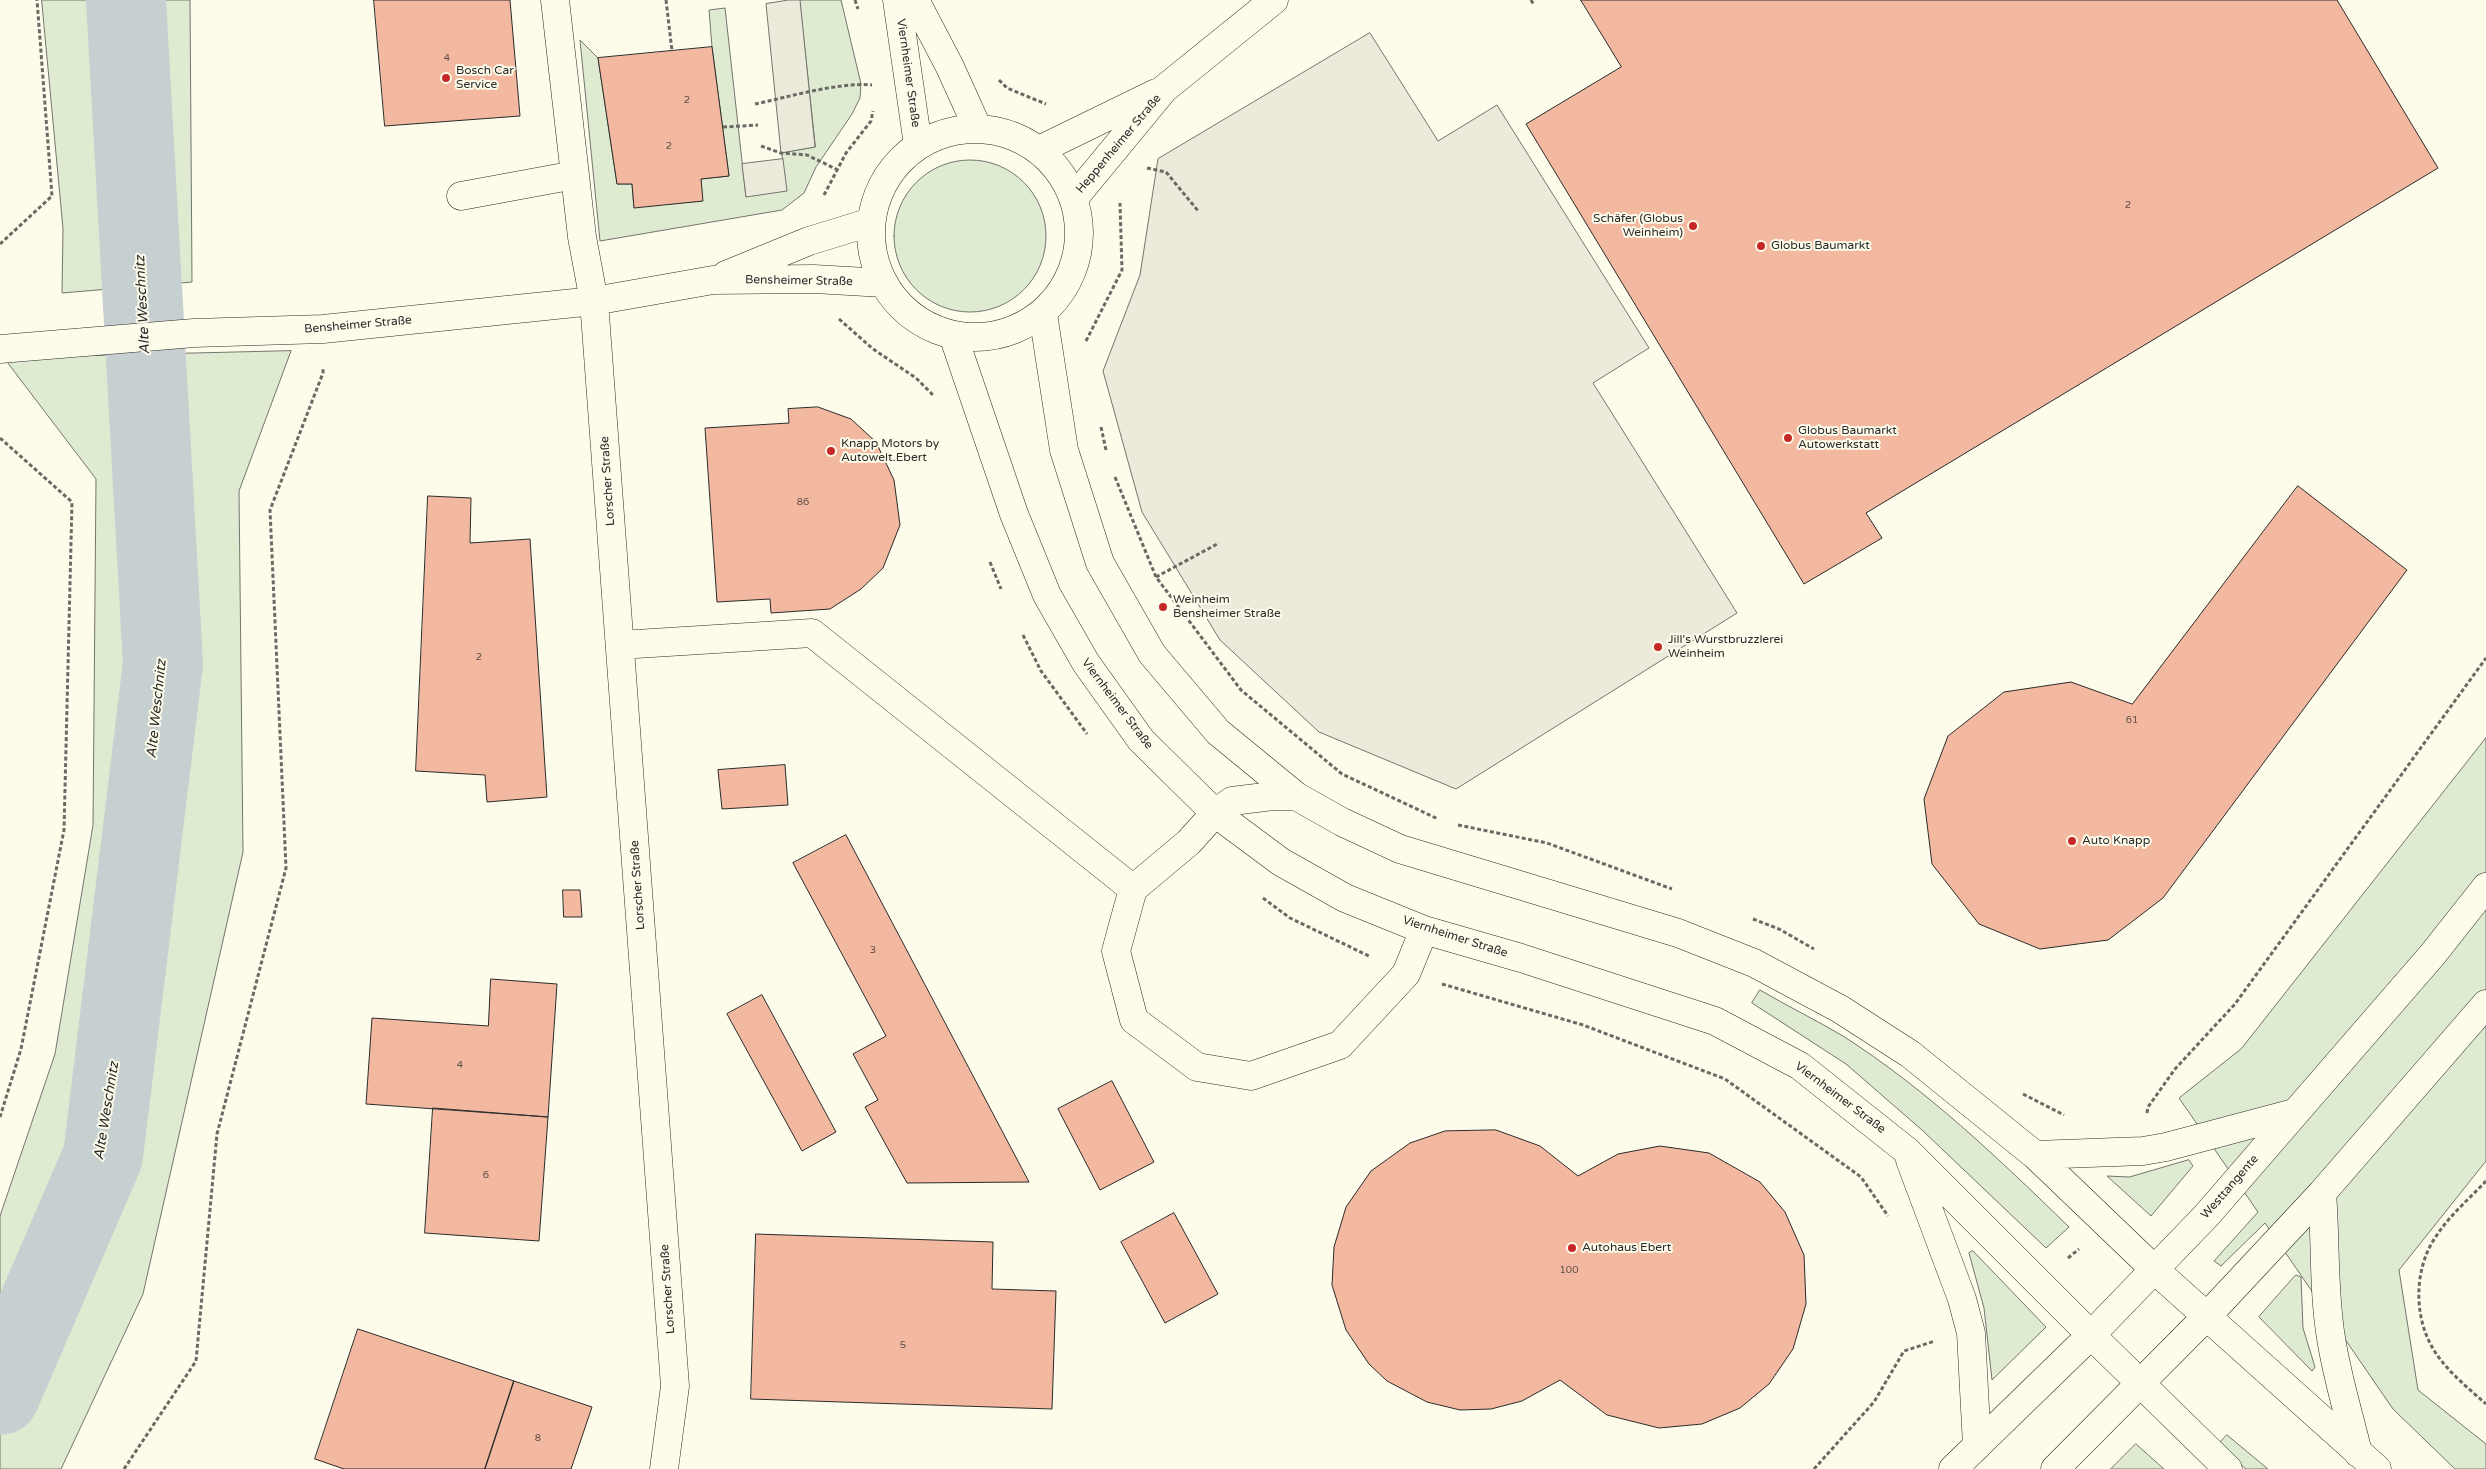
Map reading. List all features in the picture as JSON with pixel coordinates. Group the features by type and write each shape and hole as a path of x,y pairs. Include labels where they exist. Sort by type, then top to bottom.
{"street":[{"name":"Lorscher Straße","path":"555,0 582,237 594,301 675,1386 664,1469"},
{"name":"Viernheimer Straße","path":"897,0 918,145"},
{"name":"Viernheimer Straße","path":"915,0 950,67 978,129"},
{"name":"Heppenheimer Straße","path":"1074,198 1164,89 1274,0"},
{"name":"Heppenheimer Straße","path":"1039,150 1164,89"},
{"path":"978,129 1010,134 1039,150 1060,172 1074,198 1080,229 1076,261 1063,290 1042,314 1016,330 984,338 953,335 925,325 902,307 884,283 873,254 871,222 879,192 895,166 918,145 947,132 978,129"},
{"path":"461,196 575,175"},
{"name":"Bensheimer Straße","path":"713,280 809,241 871,222"},
{"name":"Bensheimer Straße","path":"0,350 194,333 323,329 594,301 713,280 814,279 884,283"},
{"path":"1042,314 1064,450 1100,563 1152,654 1218,732 1296,796 1342,822 1400,849 1678,933 1754,963 1840,1009 1910,1054 2035,1155 2155,1270 2208,1315 2368,1461"},
{"name":"Viernheimer Straße","path":"953,335 1014,514 1047,595 1086,664 1141,740 1215,813 1281,862 1345,898 1424,930 1521,958 1714,1021 1800,1066 1907,1151 2140,1384 2228,1469"},
{"path":"620,645 812,633 1133,889"},
{"path":"1296,796 1273,796 1232,802 1215,813 1189,842 1133,889 1116,951 1134,1020 1197,1067 1251,1076 1340,1045 1406,974 1424,930"},
{"name":"Westtangente","path":"1953,1469 2091,1335 2206,1216 2433,954 2486,887"},
{"path":"2055,1469 2208,1315 2322,1194 2486,1004"},
{"path":"2035,1155 2143,1152 2294,1113"},
{"path":"1907,1151 1962,1299 1971,1333 1977,1446"},
{"path":"2322,1194 2326,1244 2325,1288 2331,1339 2368,1461"}],"path":[{"path":"0,244 52,196 38,0"},
{"path":"666,0 672,51"},
{"path":"1531,0 1534,5"},
{"path":"950,67 979,59 1007,88 1049,105"},
{"path":"809,241 802,217 828,192 846,153 871,121 878,86 908,78"},
{"path":"755,104 861,84"},
{"path":"723,127 758,125"},
{"path":"761,146 780,153 807,155 838,170"},
{"path":"1116,147 1132,165 1166,172 1199,212"},
{"path":"1083,345 1122,270 1120,201"},
{"path":"814,279 822,304 873,349 916,378 934,396"},
{"path":"124,1469 196,1361 217,1134 286,868 270,510 323,372 323,329"},
{"path":"1099,418 1107,454"},
{"path":"0,438 72,502 64,830 21,1049 0,1117"},
{"path":"1113,472 1156,577 1241,690 1342,774 1445,822"},
{"path":"1156,577 1219,543"},
{"path":"989,558 1003,594"},
{"path":"1020,628 1041,671 1088,735"},
{"path":"2148,1107 2175,1069 2235,1004 2486,658"},
{"path":"1455,824 1547,843 1677,891"},
{"path":"1259,895 1290,918 1406,974 1583,1025 1725,1079 1861,1177 1894,1224"},
{"path":"1751,918 1778,929 1822,954"},
{"path":"2022,1093 2066,1116"},
{"path":"2486,1180 2436,1235 2421,1270 2419,1307 2430,1345 2454,1374 2486,1404"},
{"path":"1814,1469 1874,1402 1904,1351 1941,1339 1971,1333"}],"green space":[{"path":"42,0 190,0 192,282 62,293 63,229"},
{"path":"800,0 841,0 861,84 860,98 852,114 816,167 804,193 782,210 600,241 580,40 598,58 617,184 632,184 634,207 702,201 701,179 729,176 709,10 725,8 746,197 783,159 781,153 815,147"},
{"path":"970,160 985,161 999,166 1024,182 1040,207 1045,221 1045,251 1040,265 1024,290 999,306 985,311 970,312 955,311 941,306 916,290 900,265 895,251 894,236 895,221 900,207 916,182 941,166 955,161"},
{"path":"291,351 239,491 243,852 143,1294 61,1469 0,1469 0,1216 55,1054 93,825 96,479 4,358"},
{"path":"2486,738 2486,1161 2399,1270 2418,1390 2486,1444 2486,1469 2455,1469 2393,1409 2265,1223 2221,1266 2214,1261 2258,1212 2179,1098 2241,1049"},
{"path":"1760,990 1843,1036 1903,1078 1988,1150 2069,1227 2046,1248 1922,1130 1846,1064 1752,1003"},
{"path":"2189,1160 2193,1166 2151,1216 2107,1176 2129,1177"},
{"path":"1973,1251 2046,1327 1992,1380 1984,1308 1969,1253"},
{"path":"2296,1275 2301,1277 2303,1328 2315,1367 2312,1371 2259,1317"},
{"path":"2227,1435 2268,1469 2246,1469 2218,1445"},
{"path":"2136,1444 2164,1469 2111,1469"}],"shaded area":[{"path":"800,0 815,147 781,153 766,4"},
{"path":"1370,33 1438,141 1497,105 1649,348 1593,383 1737,613 1456,789 1319,732 1220,640 1142,512 1103,371 1140,275 1158,159"},
{"path":"783,159 787,191 746,197 742,164"}],"building":[{"path":"374,0 510,0 520,116 385,126"},
{"path":"1581,0 2337,0 2438,168 1866,513 1882,538 1804,584 1526,124 1621,67"},
{"path":"712,47 729,176 701,179 703,201 634,208 632,184 617,184 598,58"},
{"path":"818,407 851,419 876,442 894,480 900,525 883,568 861,589 830,609 771,613 770,599 717,602 705,428 789,423 788,409"},
{"path":"2298,486 2407,570 2163,898 2108,940 2040,949 1979,924 1932,864 1924,799 1948,736 2004,692 2071,682 2132,704"},
{"path":"428,496 471,498 470,543 530,539 547,797 487,802 485,775 416,771"},
{"path":"785,765 788,805 722,809 718,770"},
{"path":"846,835 1029,1182 907,1183 865,1107 878,1100 853,1054 886,1036 793,863"},
{"path":"563,890 580,890 582,917 564,917"},
{"path":"491,979 557,984 548,1117 366,1104 372,1018 488,1026"},
{"path":"762,995 836,1132 802,1151 727,1014"},
{"path":"1112,1081 1154,1162 1100,1190 1058,1109"},
{"path":"433,1108 548,1117 539,1241 425,1233"},
{"path":"1496,1130 1540,1146 1578,1176 1618,1154 1660,1146 1709,1153 1760,1182 1785,1212 1804,1255 1806,1304 1793,1349 1769,1384 1740,1408 1702,1424 1659,1428 1607,1415 1560,1380 1522,1401 1491,1409 1460,1410 1427,1402 1387,1381 1369,1364 1346,1330 1332,1285 1334,1247 1346,1207 1371,1171 1410,1143 1445,1131"},
{"path":"1174,1213 1218,1294 1165,1323 1121,1242"},
{"path":"756,1234 993,1242 992,1289 1056,1291 1052,1409 751,1399"},
{"path":"358,1329 514,1381 485,1469 344,1469 315,1459"},
{"path":"514,1381 592,1407 571,1469 485,1469"}],"waterway":[{"name":"Alte Weschnitz","path":"0,1395 103,1156 163,664 126,0"}],"place":[{"name":"Bosch Car Service","path":"446,78"},
{"name":"Schäfer (Globus Weinheim)","path":"1693,226"},
{"name":"Globus Baumarkt","path":"1761,246"},
{"name":"Globus Baumarkt Autowerkstatt","path":"1788,438"},
{"name":"Knapp Motors by Autowelt.Ebert","path":"831,451"},
{"name":"Weinheim Bensheimer Straße","path":"1163,607"},
{"name":"Jill's Wurstbruzzlerei Weinheim","path":"1658,647"},
{"name":"Auto Knapp","path":"2072,841"},
{"name":"Autohaus Ebert","path":"1572,1248"}]}
